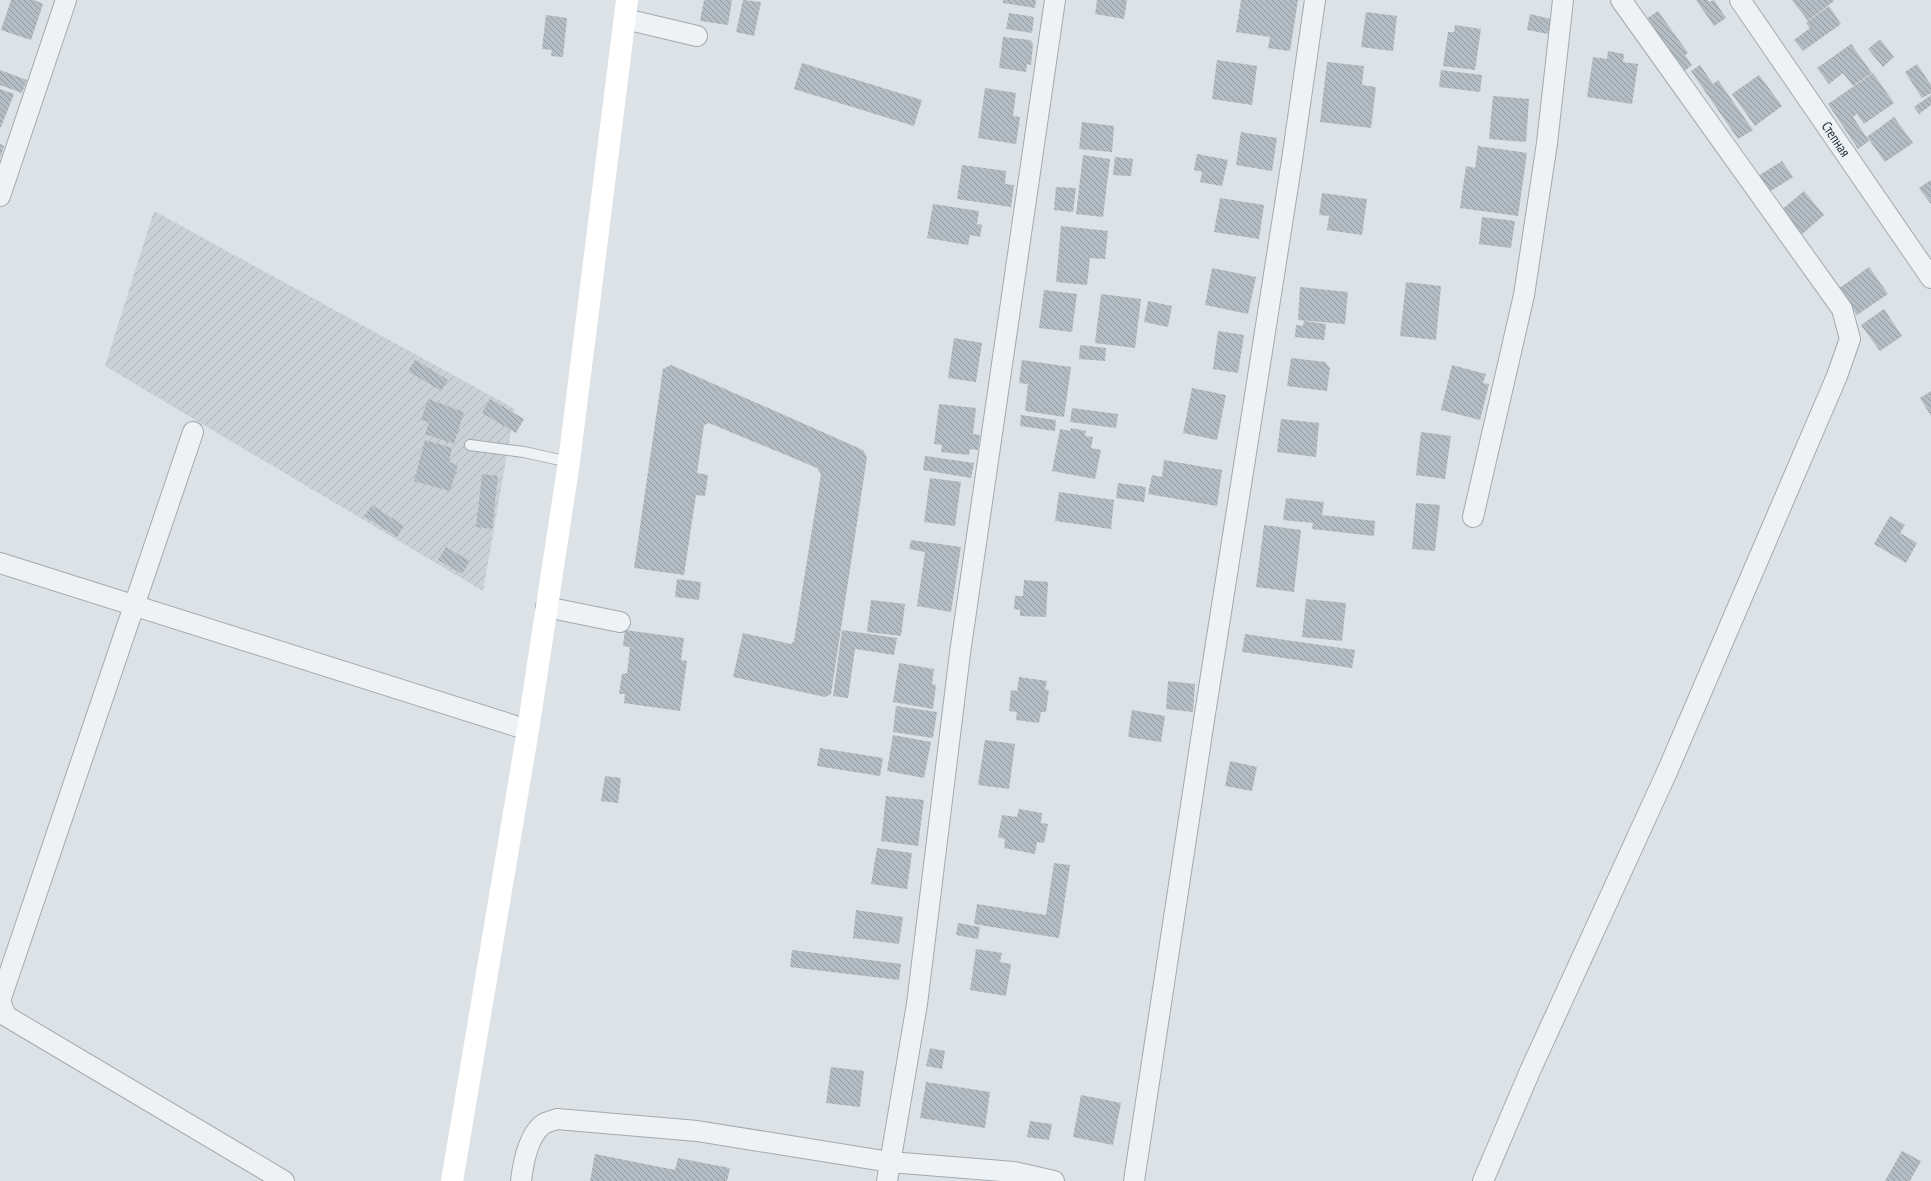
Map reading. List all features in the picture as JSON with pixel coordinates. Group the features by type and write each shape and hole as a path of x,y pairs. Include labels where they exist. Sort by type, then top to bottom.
{"street":[{"path":"0,196 66,0"},
{"path":"888,1172 917,1004 960,653 1043,74 1055,0"},
{"path":"1134,1181 1292,160 1315,0"},
{"path":"1473,517 1524,295 1547,143 1563,0"},
{"path":"1483,1181 1530,1071 1667,772 1834,383 1850,339 1842,310 1621,0"},
{"name":"Степная","path":"1740,0 1931,278"},
{"path":"452,1181 528,730 569,462 626,9 697,36"},
{"path":"193,432 0,1000 6,1016 284,1181"},
{"path":"0,563 528,730"},
{"path":"546,608 620,622"},
{"path":"521,1181 523,1167 534,1135 543,1125 557,1119 697,1131 888,1172 1014,1172 1054,1181"}],"lane":[{"path":"470,445 524,452 569,462"}],"shaded area":[{"path":"154,211 515,409 483,591 105,366"}],"building":[{"path":"11,0 34,0 43,4 31,40 1,30"},
{"path":"704,0 732,0 728,25 700,21"},
{"path":"743,0 761,2 754,36 736,32"},
{"path":"1003,0 1036,0 1035,8 1003,3"},
{"path":"1097,0 1127,0 1124,19 1095,14"},
{"path":"1241,0 1298,0 1290,51 1268,48 1270,37 1236,32"},
{"path":"1696,0 1708,0 1709,2 1714,0 1726,18 1714,26"},
{"path":"1792,0 1833,0 1834,1 1808,21"},
{"path":"1829,6 1841,24 1803,51 1794,40 1810,28 1806,23"},
{"path":"1658,11 1688,53 1685,55 1692,65 1683,72 1646,19"},
{"path":"1366,12 1397,16 1393,51 1361,47"},
{"path":"1009,13 1034,17 1032,33 1006,29"},
{"path":"1530,14 1551,19 1548,34 1527,30"},
{"path":"546,15 567,18 563,57 551,56 552,50 542,49"},
{"path":"1455,25 1481,29 1475,70 1443,66 1448,32 1454,32"},
{"path":"1003,37 1030,40 1033,44 1031,65 1027,64 1026,72 999,68"},
{"path":"1880,39 1894,57 1883,67 1868,49"},
{"path":"1851,44 1872,73 1853,86 1843,73 1829,84 1817,68"},
{"path":"1608,51 1624,54 1623,62 1638,64 1632,104 1587,97 1593,57 1607,59"},
{"path":"1217,60 1257,66 1252,105 1212,99"},
{"path":"1327,62 1364,66 1362,85 1376,87 1371,128 1320,122"},
{"path":"802,63 922,100 914,126 794,89"},
{"path":"1917,64 1931,85 1931,93 1922,98 1905,72"},
{"path":"1700,65 1713,84 1718,80 1753,130 1738,139 1691,71"},
{"path":"0,70 27,80 22,93 0,85"},
{"path":"1441,70 1482,75 1480,92 1439,87"},
{"path":"1873,73 1894,103 1864,124 1857,114 1853,117 1869,141 1858,149 1828,104"},
{"path":"1759,75 1782,106 1755,126 1732,94"},
{"path":"985,88 1016,93 1013,116 1020,117 1016,144 978,138"},
{"path":"0,89 14,94 1,127 0,127"},
{"path":"1931,95 1931,105 1919,114 1914,107"},
{"path":"1493,96 1529,99 1526,142 1489,139"},
{"path":"1894,117 1913,143 1885,162 1867,137"},
{"path":"1082,122 1114,126 1112,152 1079,149"},
{"path":"1241,132 1277,138 1272,171 1236,165"},
{"path":"0,144 4,146 0,158"},
{"path":"1478,146 1527,153 1518,216 1460,208 1466,166 1475,168"},
{"path":"1197,154 1228,160 1222,186 1200,182 1202,172 1194,170"},
{"path":"1083,155 1110,159 1103,217 1076,214"},
{"path":"1115,157 1133,159 1131,176 1113,175"},
{"path":"1782,161 1793,177 1769,192 1758,176"},
{"path":"962,165 1006,171 1005,184 1014,185 1011,207 957,199"},
{"path":"1931,180 1931,204 1919,188"},
{"path":"1056,187 1076,188 1073,212 1054,210"},
{"path":"1804,191 1824,215 1800,236 1779,212"},
{"path":"1322,193 1367,199 1362,235 1327,230 1329,216 1319,215"},
{"path":"1220,198 1264,205 1259,239 1214,232"},
{"path":"933,204 979,211 977,224 982,225 980,237 970,235 968,245 927,238"},
{"path":"1482,217 1515,221 1511,248 1479,244"},
{"path":"1061,226 1108,231 1105,259 1090,258 1087,285 1056,282"},
{"path":"1869,267 1888,294 1857,315 1838,289"},
{"path":"1212,268 1256,277 1248,314 1205,305"},
{"path":"1406,282 1441,286 1436,340 1400,336"},
{"path":"1300,287 1348,292 1345,324 1298,320"},
{"path":"1044,290 1077,294 1072,332 1039,328"},
{"path":"1101,294 1141,299 1135,348 1095,343"},
{"path":"1148,301 1172,306 1168,327 1144,322"},
{"path":"1884,309 1902,336 1880,351 1861,325"},
{"path":"1304,321 1326,324 1324,340 1295,337 1296,325 1303,326"},
{"path":"1218,331 1244,335 1238,373 1213,369"},
{"path":"954,338 982,343 976,382 948,378"},
{"path":"1080,345 1106,348 1105,361 1079,359"},
{"path":"1291,358 1325,362 1330,368 1327,391 1287,386"},
{"path":"415,360 448,380 441,391 408,371"},
{"path":"1022,360 1071,367 1064,417 1025,411 1028,384 1019,383"},
{"path":"671,365 863,450 867,457 831,694 825,697 733,677 743,633 791,644 794,641 821,474 817,468 709,423 704,425 697,473 708,475 705,496 696,495 684,575 634,568 663,369"},
{"path":"1452,365 1486,374 1483,383 1489,384 1480,420 1441,410"},
{"path":"1192,388 1226,395 1217,440 1183,433"},
{"path":"1931,391 1931,416 1920,398"},
{"path":"428,399 464,412 454,444 425,434 429,422 421,420"},
{"path":"490,399 524,419 516,433 482,413"},
{"path":"939,404 976,408 973,434 980,435 978,450 970,449 969,455 941,452 942,445 934,444"},
{"path":"1072,408 1118,414 1116,428 1070,422"},
{"path":"1021,415 1056,420 1055,431 1020,426"},
{"path":"1281,419 1319,423 1316,457 1277,452"},
{"path":"1071,428 1086,431 1085,436 1093,437 1091,448 1101,450 1095,479 1052,471 1060,429 1070,431"},
{"path":"1421,432 1451,436 1445,479 1416,475"},
{"path":"425,440 452,448 449,462 458,465 450,491 414,481"},
{"path":"925,456 974,463 971,478 923,470"},
{"path":"1164,460 1222,470 1217,506 1148,494 1152,475 1162,477"},
{"path":"482,474 498,476 492,529 476,527"},
{"path":"930,478 961,482 955,526 924,522"},
{"path":"1118,483 1146,487 1144,502 1116,498"},
{"path":"1059,492 1114,500 1111,529 1055,521"},
{"path":"1286,498 1324,502 1322,515 1375,521 1374,536 1312,529 1313,523 1283,520"},
{"path":"1416,503 1440,505 1435,551 1412,549"},
{"path":"372,505 404,526 397,537 364,516"},
{"path":"1890,516 1905,525 1900,533 1917,543 1906,563 1874,544"},
{"path":"1264,525 1301,530 1294,592 1256,587"},
{"path":"911,540 961,547 951,612 917,606 925,552 909,549"},
{"path":"446,547 470,561 462,574 438,560"},
{"path":"677,579 701,582 699,600 675,597"},
{"path":"1024,580 1048,582 1046,617 1020,616 1020,610 1014,609 1015,596 1023,596"},
{"path":"1306,599 1346,603 1342,641 1302,637"},
{"path":"871,600 905,604 901,636 867,632"},
{"path":"625,630 684,638 681,660 687,661 680,711 624,703 625,694 619,694 622,674 627,673 630,647 623,646"},
{"path":"842,630 897,638 894,655 855,649 848,698 833,696"},
{"path":"1245,634 1355,650 1352,668 1242,652"},
{"path":"899,663 934,669 932,684 936,685 933,709 893,702"},
{"path":"1019,677 1047,681 1045,690 1049,690 1046,712 1041,712 1039,723 1016,720 1017,712 1009,711 1011,690 1017,691"},
{"path":"1168,681 1195,684 1193,712 1166,709"},
{"path":"896,706 937,712 933,738 893,732"},
{"path":"1132,710 1165,716 1161,742 1128,737"},
{"path":"893,735 931,742 924,778 887,771"},
{"path":"985,740 1015,744 1009,789 978,785"},
{"path":"820,748 883,758 880,776 817,766"},
{"path":"1230,761 1257,767 1252,791 1225,786"},
{"path":"605,776 621,778 618,803 601,801"},
{"path":"886,796 924,800 918,846 881,841"},
{"path":"1019,809 1042,813 1041,823 1048,824 1044,843 1037,842 1035,854 1004,848 1005,839 998,837 1002,815 1017,817"},
{"path":"877,848 912,853 907,889 871,884"},
{"path":"1054,863 1070,865 1059,938 974,924 977,904 1046,915"},
{"path":"856,910 903,917 899,944 853,938"},
{"path":"958,923 980,927 978,939 956,935"},
{"path":"976,949 1002,953 1000,962 1011,964 1006,996 970,990"},
{"path":"792,950 901,964 899,980 790,967"},
{"path":"930,1048 945,1051 942,1069 926,1066"},
{"path":"831,1067 864,1071 860,1107 826,1103"},
{"path":"926,1082 990,1092 985,1128 920,1118"},
{"path":"1081,1095 1121,1103 1113,1145 1073,1137"},
{"path":"1030,1121 1052,1124 1049,1140 1027,1137"},
{"path":"1902,1151 1921,1161 1910,1181 1885,1181"},
{"path":"595,1154 675,1170 678,1158 730,1168 727,1181 590,1181"}]}
